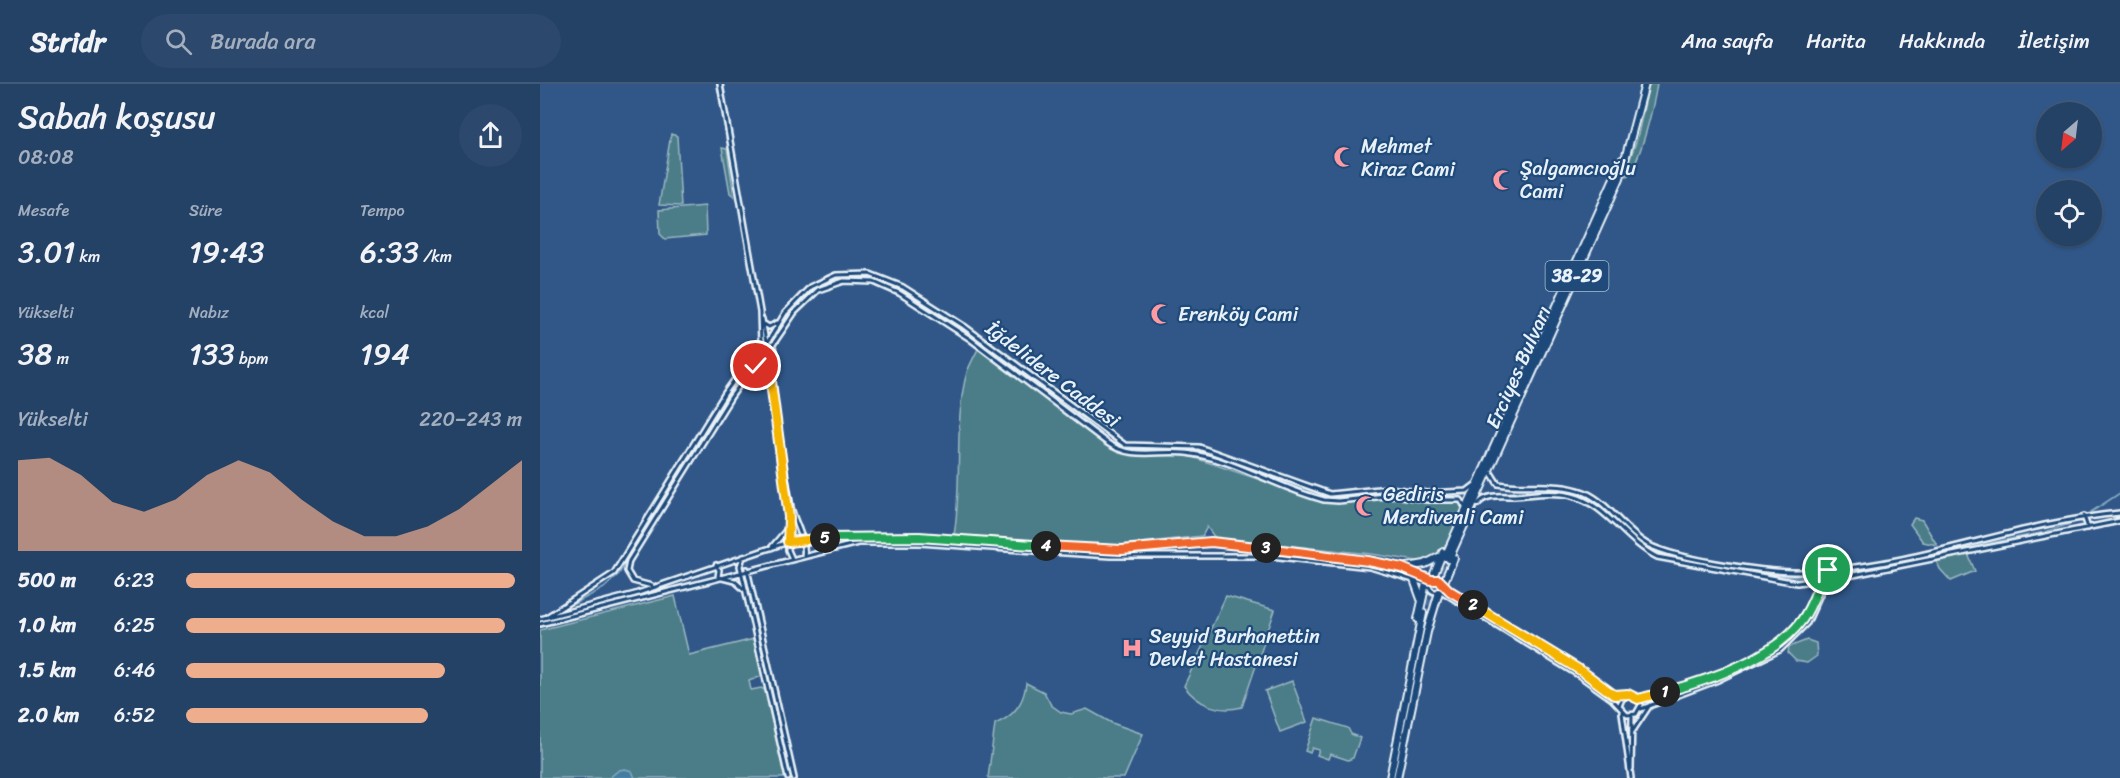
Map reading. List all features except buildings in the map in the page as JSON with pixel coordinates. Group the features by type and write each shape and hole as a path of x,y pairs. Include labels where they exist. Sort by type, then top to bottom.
{"highway":[{"name":"Erciyes Bulvarı","path":"1445,557 1491,462 1563,299 1620,178 1643,84"},
{"path":"1436,571 1444,580 1491,473 1491,462"},
{"path":"1405,702 1421,599 1428,581 1445,557 1475,485 1491,462"},
{"path":"1402,568 1425,564 1445,557"},
{"path":"1413,577 1421,599"},
{"path":"1397,778 1427,632 1439,592"},
{"path":"1421,599 1431,597 1436,602"},
{"path":"1390,778 1426,614 1397,778"}],"street":[{"path":"720,84 765,343"},
{"name":"İğdelidere Caddesi","path":"765,343 778,322 802,293 819,281 849,273 876,275 903,287 969,330 1125,445 1199,447 1330,494 1389,488 1427,493 1467,491 1475,485"},
{"name":"İğdelidere Caddesi","path":"772,346 807,298 823,288 849,280 874,282 899,293 960,332 1106,442 1123,452 1135,454 1180,452 1198,455 1329,501 1395,495 1427,500 1461,500 1465,507"},
{"path":"760,312 764,324 765,343"},
{"path":"781,318 784,327"},
{"path":"764,324 769,327 778,322"},
{"path":"765,343 772,346 774,352 772,358 774,393 789,526 788,550 792,559"},
{"path":"765,343 757,348 757,355 768,369 774,393 786,478 796,527 803,540 804,555"},
{"path":"546,617 614,573 725,393 747,362 757,355"},
{"path":"653,587 633,581 627,571 630,561 726,404 753,366 762,360 772,358"},
{"path":"753,366 768,369"},
{"path":"1491,473 1498,484 1558,487 1584,493 1604,505 1633,534 1665,552 1759,570 1817,572 1987,540 2084,516 2120,513"},
{"path":"1478,504 1489,497 1572,496 1587,501 1642,549 1658,557 1797,583 1821,582 2120,521"},
{"path":"2084,516 2088,528"},
{"path":"771,548 789,526"},
{"path":"540,619 653,587 788,542 803,540 909,537 1122,550 1211,542 1368,561 1402,568 1428,581 1432,591 1447,596 1580,676 1619,706 1623,713 1631,776"},
{"path":"540,624 853,543 901,543 1110,556 1270,556 1370,567 1428,581 1444,580"},
{"path":"743,557 740,564 788,778"},
{"path":"716,565 719,570 718,577"},
{"path":"747,569 794,778"},
{"path":"1828,570 1831,574 1829,580"},
{"path":"1631,776 1632,717 1651,704 1718,680 1780,650 1807,623 1821,582 1817,572"},
{"path":"718,577 735,581 747,592"},
{"path":"1444,580 1450,591 1583,672 1614,695 1624,697"},
{"path":"1444,580 1450,591"},
{"path":"1439,592 1444,580"},
{"path":"1619,706 1628,694 1638,699 1715,676 1774,647 1802,620 1821,582"},
{"path":"1447,596 1445,591 1450,591"},
{"path":"1436,602 1447,596"},
{"path":"1638,699 1640,710"},
{"path":"1632,733 1651,704"},
{"path":"1623,713 1632,717"}],"green space":[{"path":"1649,84 1657,84 1653,105 1637,159 1627,176 1625,173 1637,139"},
{"path":"671,134 677,136 681,206 659,205"},
{"path":"722,148 727,149 734,196 730,193"},
{"path":"705,206 706,235 665,239 660,234 659,210"},
{"path":"979,347 1105,443 1131,455 1165,453 1192,457 1323,501 1343,502 1389,496 1425,501 1467,501 1440,557 1424,562 1371,554 1215,538 1207,527 1202,536 1117,546 954,535 957,515 960,411 967,372"},
{"path":"1914,518 1922,520 1937,545 1923,542 1910,524"},
{"path":"1968,554 1975,571 1951,581 1940,569 1936,560"},
{"path":"675,596 689,655 754,639 762,676 749,681 751,690 761,688 765,690 785,778 540,778 540,630"},
{"path":"1226,596 1275,610 1242,707 1233,709 1217,708 1202,703 1184,686"},
{"path":"1807,640 1816,643 1817,656 1807,663 1796,661 1788,653 1789,647"},
{"path":"1292,681 1307,722 1280,732 1265,691"},
{"path":"1026,683 1044,692 1051,705 1061,712 1071,714 1087,709 1112,723 1143,734 1124,778 988,778 995,724 1012,713 1020,703"},
{"path":"1316,718 1348,728 1351,734 1360,738 1353,758 1348,760 1330,754 1328,759 1317,755 1319,750 1312,748 1310,753 1305,751"}],"water":[{"path":"619,770 632,771 635,778 609,778"}],"waterway":[{"path":"784,320 803,298 826,282 846,277 868,279 925,304 985,345 1058,401"},
{"path":"774,333 779,327"},
{"path":"572,605 604,588 619,574 722,405 748,367"},
{"path":"1063,405 1124,448 1135,451 1188,449"},
{"path":"1197,451 1231,461"},
{"path":"1240,465 1328,497 1355,497 1390,491 1425,497 1467,495"},
{"path":"1487,494 1530,490 1559,490 1573,493 1599,505 1634,539 1647,548"},
{"path":"2091,512 2120,493"},
{"path":"1835,574 2045,532 2076,522"},
{"path":"1651,550 1689,560"},
{"path":"1695,561 1766,575 1814,578"},
{"path":"1818,577 1828,575"}],"tunnel":[{"path":"1423,613 1445,557"},
{"path":"1429,615 1449,559"}],"place":[{"name":"Mehmet Kiraz Cami","path":"1344,157"},
{"name":"Şalgamcıoğlu Cami","path":"1503,180"},
{"name":"Erenköy Cami","path":"1161,314"},
{"name":"Gediris Merdivenli Cami","path":"1366,506"},
{"name":"Seyyid Burhanettin Devlet Hastanesi","path":"1132,648"}],"route":[{"path":"756,366 768,369 770,375 789,517 788,542 885,536 1122,550 1211,542 1368,561 1402,568 1431,580 1434,578 1439,580 1451,592 1583,672 1614,695 1624,697 1628,694 1638,699 1715,676 1774,647 1786,638 1802,620 1820,583 1825,583 1831,577 1828,570"}]}
